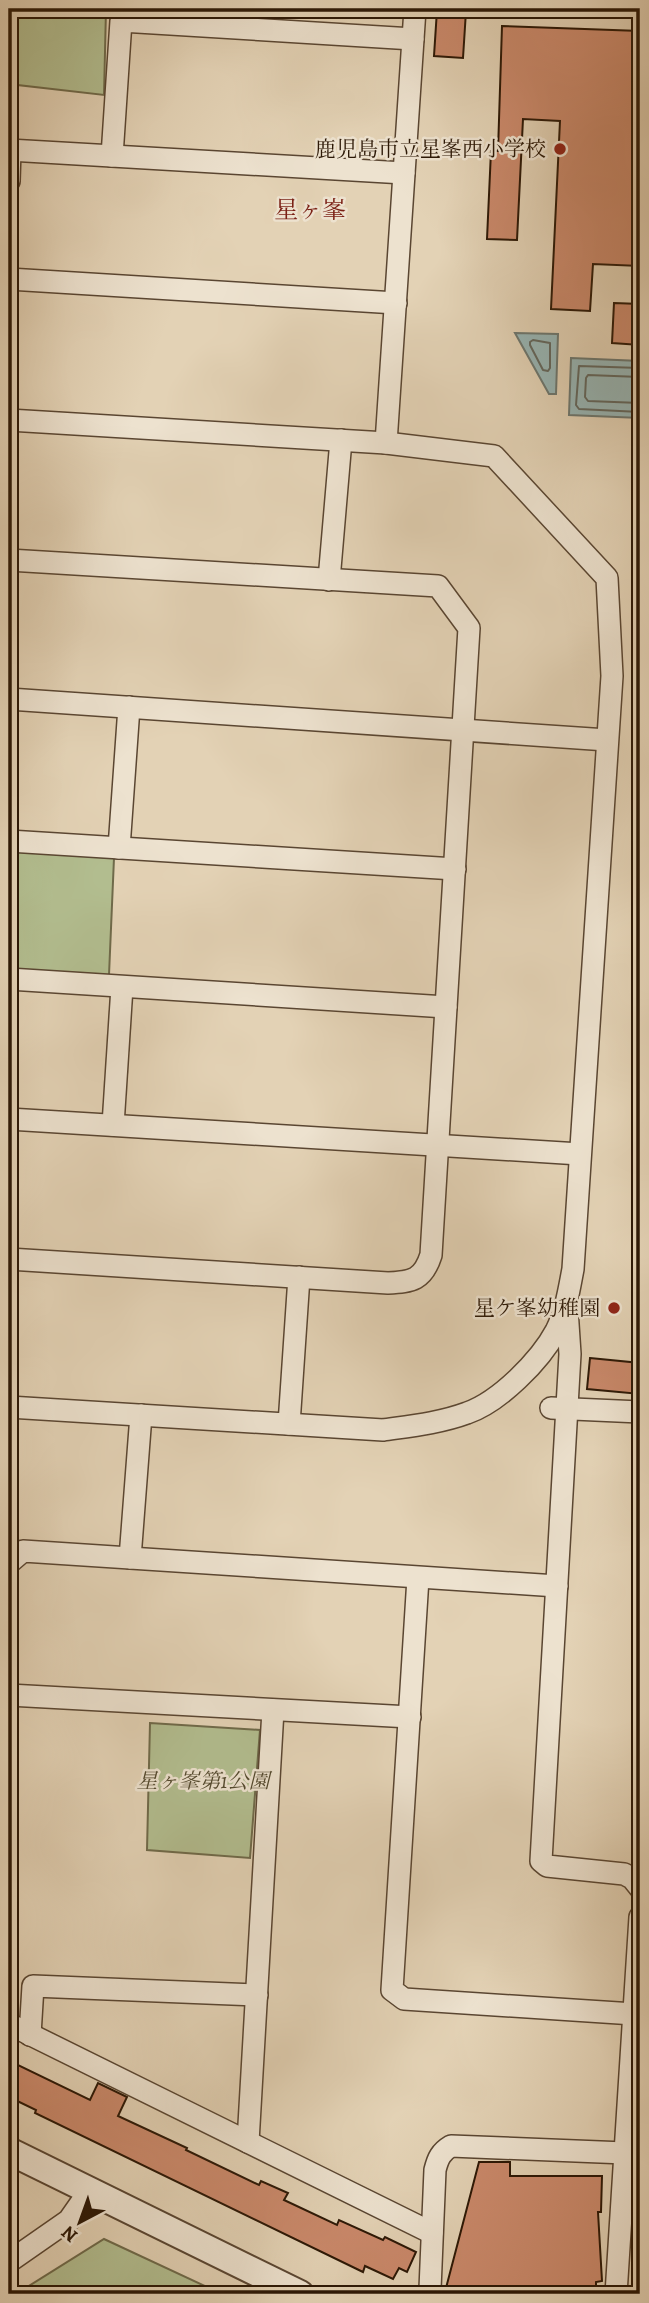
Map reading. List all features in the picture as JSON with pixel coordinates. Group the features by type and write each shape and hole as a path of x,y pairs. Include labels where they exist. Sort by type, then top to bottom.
{"street":[{"path":"386,443 415,9"},
{"path":"113,156 121,20 236,18 413,38"},
{"path":"9,181 9,150 404,173"},
{"path":"9,279 396,303"},
{"path":"9,420 386,443 494,456 607,578 612,676 573,1269 566,1304 555,1331 517,1378 492,1400 468,1413 424,1425 383,1430 9,1407"},
{"path":"329,580 341,440"},
{"path":"9,560 438,586 468,628 432,1255 427,1268 418,1278 388,1283 9,1259"},
{"path":"9,699 607,740"},
{"path":"119,848 129,707"},
{"path":"9,841 454,869"},
{"path":"9,979 446,1007"},
{"path":"113,1125 122,986"},
{"path":"9,1119 580,1154"},
{"path":"289,1424 299,1277"},
{"path":"566,1304 570,1354 559,1408 557,1587 541,1861 547,1866 624,1874 632,1878 640,1888"},
{"path":"559,1408 640,1412"},
{"path":"130,1558 141,1415"},
{"path":"9,1563 23,1551 557,1587"},
{"path":"418,1577 392,1990 404,1999 634,2014"},
{"path":"9,1695 410,1717"},
{"path":"248,2142 273,1710"},
{"path":"616,2294 640,1917"},
{"path":"30,2035 33,1986 257,1995"},
{"path":"9,2024 432,2233"},
{"path":"432,2294 430,2289 435,2170 442,2151 451,2146 625,2153"},
{"path":"9,2151 300,2294"},
{"path":"9,2258 13,2259 69,2220 90,2190"}],"green space":[{"path":"9,9 106,9 104,95 9,84"},
{"path":"9,851 114,858 109,975 9,969"},
{"name":"星ヶ峯第1公園","path":"150,1723 260,1730 250,1858 147,1850"},
{"path":"104,2239 222,2294 16,2294"}],"water":[{"path":"515,333 558,334 556,394 549,394"},
{"path":"571,358 640,361 640,418 569,415"}],"building":[{"path":"437,10 466,11 463,58 434,56"},
{"path":"502,26 640,31 640,266 593,264 590,311 551,309 560,121 523,119 517,240 487,239 491,151 498,151"},
{"path":"614,303 640,304 640,345 612,343"},
{"path":"590,1358 640,1363 640,1394 587,1389"},
{"path":"9,2063 90,2100 98,2083 127,2097 118,2116 259,2185 261,2181 288,2193 284,2200 337,2225 339,2220 416,2252 407,2272 399,2268 393,2279 365,2266 363,2272 35,2113 36,2110 9,2097"},
{"path":"479,2162 510,2162 510,2176 602,2176 601,2212 598,2212 602,2281 596,2282 596,2286 547,2288 547,2294 467,2294 446,2288"}],"place":[{"name":"鹿児島市立星峯西小学校","path":"560,149"},
{"name":"星ケ峯幼稚園","path":"614,1308"}],"district":[{"name":"星ヶ峯","path":"310,210"}]}
